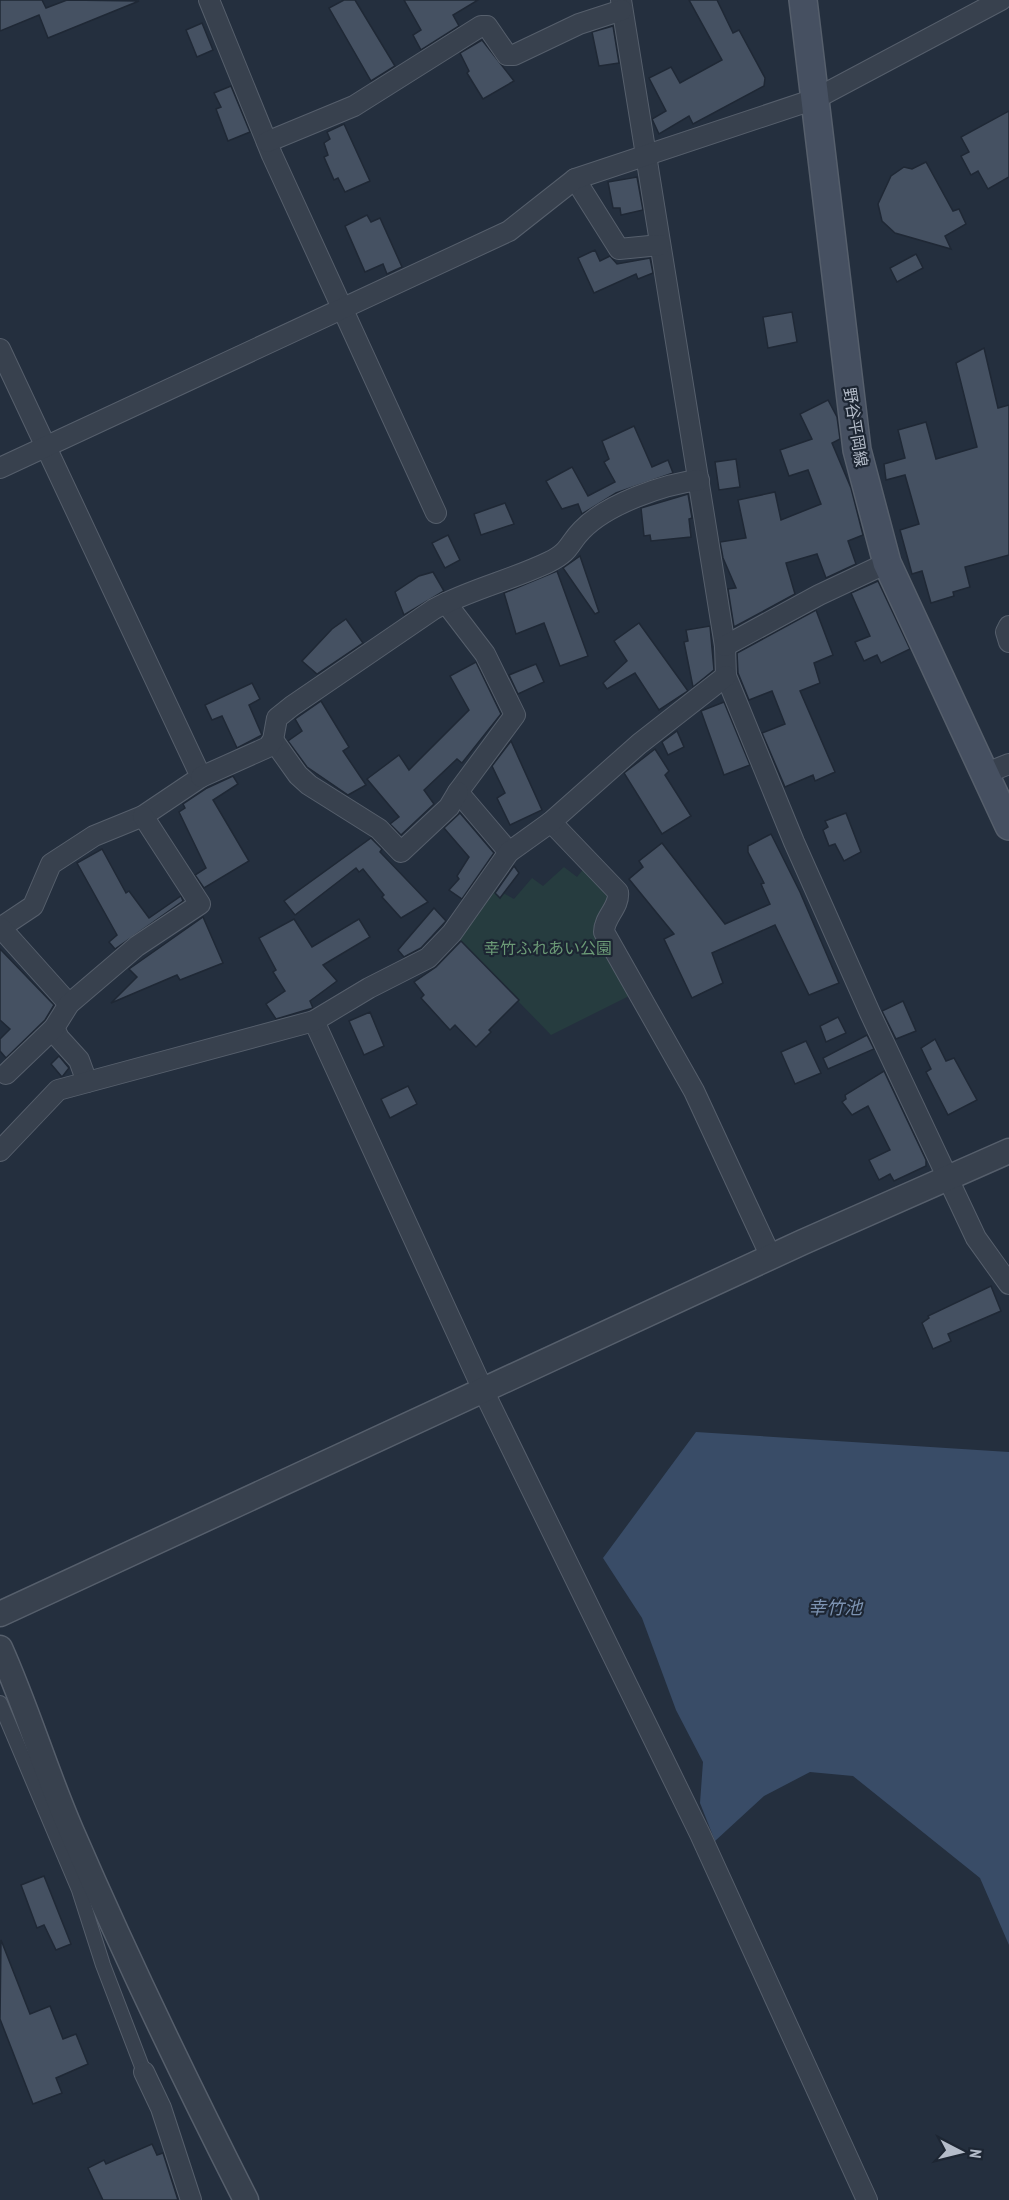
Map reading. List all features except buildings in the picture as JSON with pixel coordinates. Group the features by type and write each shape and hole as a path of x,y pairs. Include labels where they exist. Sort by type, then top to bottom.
{"main road":[{"name":"野谷平岡線","path":"803,0 857,450 887,563 1009,826"}],"street":[{"path":"209,0 267,142 436,513"},
{"path":"0,468 510,231 575,179 815,99 1001,0"},
{"path":"267,142 354,106 481,26 487,26 507,55 514,55 621,5 699,480 724,646 726,676 794,842 860,992 976,1238 1009,1284"},
{"path":"575,179 619,249 660,245"},
{"path":"0,349 201,777"},
{"path":"69,1004 0,928 33,906 51,864 94,836 143,816 201,777 268,747 273,740 277,718 446,603 550,561 571,548 582,531 630,500 679,482 699,480"},
{"path":"724,646 819,595 887,563"},
{"path":"273,740 298,775 309,785 379,829 401,852 449,807 515,715 485,654 446,603"},
{"path":"1009,626 1006,632 1009,642"},
{"path":"0,1151 58,1090 226,1047 314,1021 369,988 428,958 452,933 509,852 551,822 639,744 726,676"},
{"path":"984,774 1009,764"},
{"path":"458,792 509,852"},
{"path":"6,1074 54,1028 69,1004 137,946 200,903 143,816"},
{"path":"551,822 618,892 619,899 604,925 604,932 694,1091 771,1257"},
{"path":"314,1021 483,1390 695,1824 867,2200"},
{"path":"54,1028 58,1038 79,1060 87,1082"},
{"path":"0,1614 771,1257 949,1179 1009,1150"},
{"path":"0,1648 24,1702 75,1838 176,2064 246,2200"},
{"path":"0,1703 79,1890 103,1965 144,2072 162,2109 190,2200"}],"green space":[{"name":"幸竹ふれあい公園","path":"589,862 619,899 604,932 639,991 551,1035 452,933 486,884 514,899 532,878 543,886 564,867 577,877"}],"water":[{"name":"幸竹池","path":"696,1432 1009,1452 1009,1945 980,1878 853,1776 810,1772 764,1796 715,1841 700,1803 703,1762 676,1710 642,1618 603,1558"}]}
